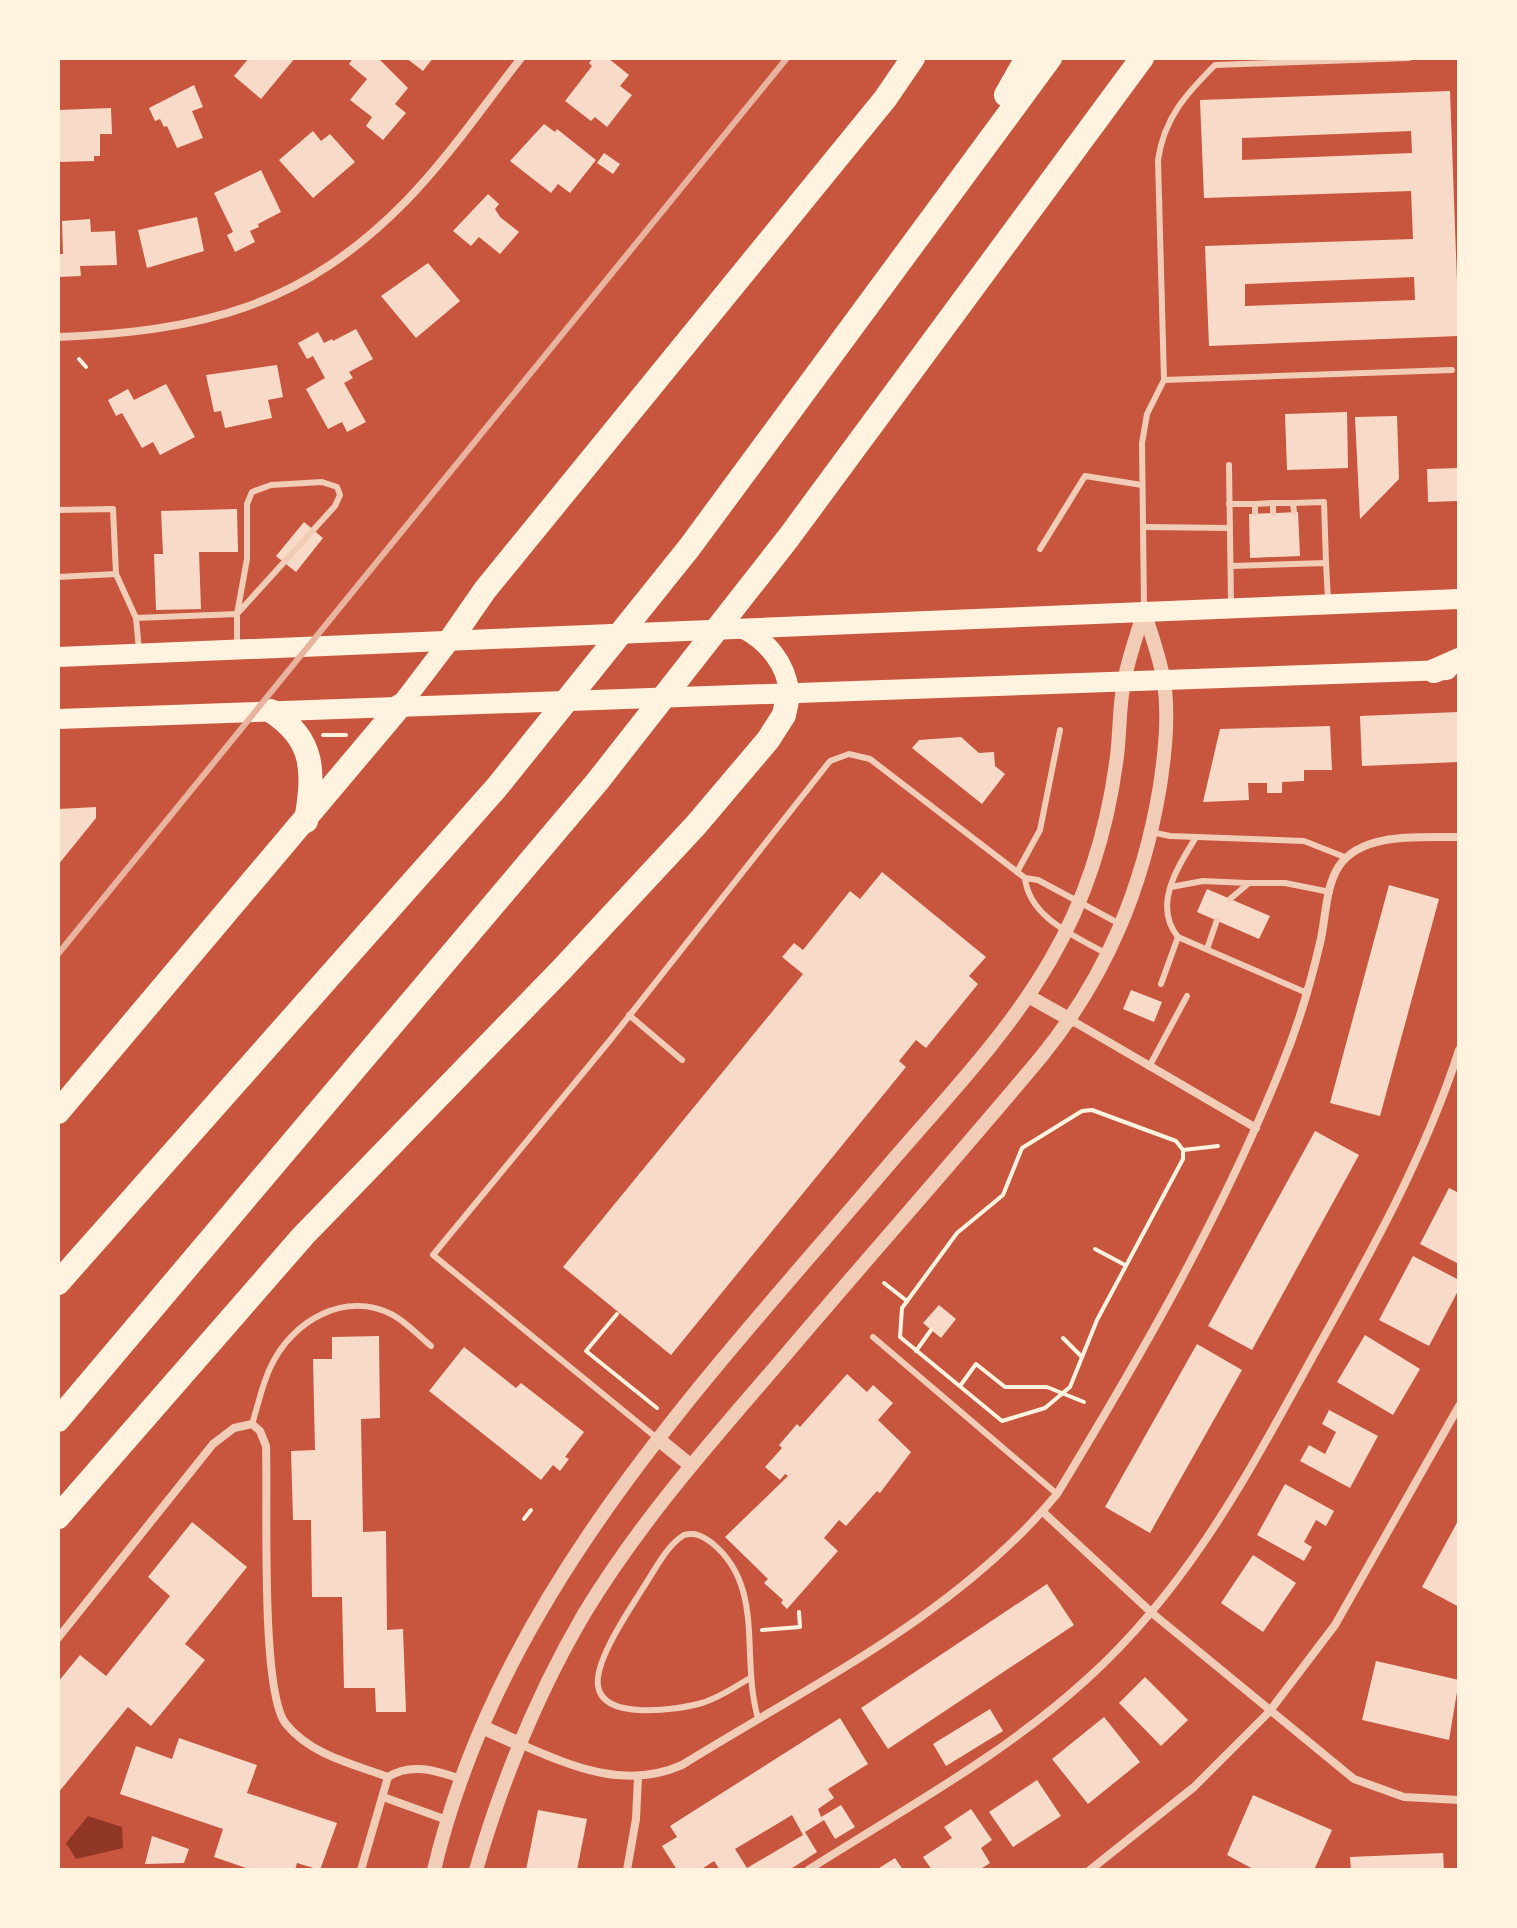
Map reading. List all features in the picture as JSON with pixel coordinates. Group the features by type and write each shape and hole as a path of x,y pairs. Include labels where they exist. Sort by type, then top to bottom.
{"highway":[{"path":"451,639 485,590 885,99 913,58"},
{"path":"956,184 1027,58"},
{"path":"58,1283 497,787 689,548 1050,58"},
{"path":"58,1420 597,782 789,537 1142,58"},
{"path":"1434,671 1459,660"},
{"path":"58,1517 303,1236 696,825 768,740 784,715 789,691"},
{"path":"58,1112 400,706"},
{"path":"271,711 293,729 312,767 305,822"}],"main road":[{"path":"58,657 1459,599"},
{"path":"744,629 759,637 780,661 789,691"},
{"path":"400,706 451,639"},
{"path":"58,719 789,691 1459,670"}],"street":[{"path":"58,337 114,335 181,326 250,307 306,281 373,232 408,199 521,58"},
{"path":"476,1870 520,1744 562,1654 595,1596 640,1530 690,1465 1071,1020 1109,955 1122,925 1151,832 1166,731 1164,680 1144,611"},
{"path":"434,1870 447,1820 482,1727 563,1570 658,1439 1028,996 1066,931 1100,841 1112,785 1124,681 1144,611"},
{"path":"58,648 58,657"},
{"path":"482,1727 591,1771 638,1777 682,1765 931,1609 973,1577 1043,1512 1057,1494 1161,1319 1234,1182 1307,993 1336,872 1347,858 1389,840 1459,837"},
{"path":"1028,996 1256,1128"},
{"path":"808,1870 1028,1726 1091,1676 1183,1577 1222,1517 1349,1291 1417,1161 1459,1050"},
{"path":"1090,1870 1194,1787 1269,1712 1335,1625 1459,1406"},
{"path":"58,1638 213,1444 234,1428 252,1424 260,1431 266,1446 270,1656 276,1710 299,1738 318,1751 388,1777"},
{"path":"658,1439 690,1465"},
{"path":"1043,1512 1152,1613 1324,1758 1371,1788 1422,1799 1459,1800"},
{"path":"361,1870 388,1777 399,1769 416,1769 461,1779"},
{"path":"627,1870 636,1819 638,1777"},
{"path":"383,1797 447,1820"}],"lane":[{"path":"1144,611 1144,428 1164,380 1158,160 1170,117 1215,65 1409,58"},
{"path":"1164,380 1452,370"},
{"path":"1229,465 1231,607"},
{"path":"1040,549 1085,476 1104,476 1142,485"},
{"path":"136,618 237,614 318,528 335,506 340,495 337,487 330,483 271,485 252,492 247,504 247,559 237,614 237,648"},
{"path":"1229,504 1324,502 1328,603"},
{"path":"1273,503 1273,513"},
{"path":"1293,503 1294,512"},
{"path":"1255,504 1255,513"},
{"path":"58,510 113,509 116,574 136,618 139,653"},
{"path":"1143,527 1230,528"},
{"path":"1231,566 1274,560 1326,563"},
{"path":"58,577 116,574"},
{"path":"1017,872 1040,830 1060,730"},
{"path":"658,1439 433,1255 629,1015 803,794 838,757 849,754 870,759 1025,878 1038,880 1122,925"},
{"path":"1151,832 1304,841 1347,858"},
{"path":"1196,837 1171,887 1166,914 1178,937 1307,993"},
{"path":"1025,878 1026,890 1046,917 1109,955"},
{"path":"1171,887 1203,881 1285,883 1330,892"},
{"path":"1230,899 1249,883"},
{"path":"1207,949 1217,920"},
{"path":"1161,984 1178,937"},
{"path":"1149,1068 1187,996"},
{"path":"629,1015 682,1060"},
{"path":"252,1424 271,1366 295,1333 322,1313 352,1306 382,1311 395,1316 431,1346"},
{"path":"873,1337 1057,1494"},
{"path":"750,1678 720,1696 684,1706 623,1710 608,1704 599,1692 601,1666 627,1613 671,1546 684,1535 703,1537 724,1555 742,1578 750,1678 758,1718"}],"path":[{"path":"79,359 86,367"},
{"path":"311,736 351,735"},
{"path":"1082,1111 1100,1111 1165,1135 1176,1141 1183,1150 1179,1168 1125,1265 1064,1394 1021,1418 1002,1421 900,1337 902,1308 957,1233 1003,1195 1022,1148 1082,1111"},
{"path":"1183,1150 1218,1146"},
{"path":"1095,1249 1125,1265"},
{"path":"884,1283 907,1301"},
{"path":"617,1314 586,1351 657,1408"},
{"path":"916,1351 931,1330"},
{"path":"1063,1338 1081,1356"},
{"path":"959,1386 976,1364 1005,1387 1047,1387 1084,1402"},
{"path":"524,1519 531,1510"},
{"path":"764,1630 800,1627 799,1612"}],"shaded area":[{"path":"88,1816 122,1827 123,1848 76,1859 66,1843"}],"building":[{"path":"249,58 295,58 261,99 234,76"},
{"path":"353,58 378,58 408,88 395,104 406,113 383,140 366,126 372,117 350,100 367,79 349,64"},
{"path":"406,58 433,58 423,71"},
{"path":"593,58 608,58 629,75 620,86 632,95 607,127 595,117 591,121 565,101 592,66 589,63"},
{"path":"194,85 203,107 192,111 203,138 177,148 167,126 164,127 160,119 155,121 149,108"},
{"path":"1450,91 1459,336 1209,346 1205,246 1413,239 1411,191 1204,198 1200,100","holes":["1411,131 1412,153 1242,160 1242,138","1414,277 1415,300 1245,306 1245,284"]},
{"path":"111,108 112,134 100,134 100,156 94,156 94,161 58,162 58,110"},
{"path":"544,124 555,132 557,129 596,160 570,193 558,184 551,193 510,161"},
{"path":"313,131 321,141 330,134 355,162 313,198 279,160"},
{"path":"604,153 620,164 613,174 597,163"},
{"path":"261,170 281,212 258,224 259,227 250,231 255,242 235,252 227,235 233,232 214,193"},
{"path":"488,194 499,204 495,209 500,217 519,232 500,254 479,237 471,246 453,231"},
{"path":"197,217 204,251 147,268 138,230"},
{"path":"90,219 91,232 115,231 117,265 80,266 81,276 58,277 58,254 63,254 62,221"},
{"path":"428,263 460,301 416,338 381,296"},
{"path":"356,329 373,359 349,372 353,378 344,383 366,422 347,432 342,422 328,429 306,389 325,378 313,356 307,359 298,343 318,332 324,343 333,341"},
{"path":"277,365 283,397 268,400 272,418 225,428 221,411 214,412 206,375"},
{"path":"166,384 195,437 160,455 153,442 142,448 122,413 116,416 108,400 128,389 134,400"},
{"path":"1347,412 1348,468 1287,470 1285,414"},
{"path":"1397,416 1399,479 1360,519 1355,417"},
{"path":"1459,468 1459,501 1428,502 1427,469"},
{"path":"237,509 238,552 199,552 201,609 156,610 154,554 163,554 161,511"},
{"path":"1298,512 1300,556 1250,558 1249,514"},
{"path":"304,522 323,538 296,572 276,556"},
{"path":"1459,712 1459,762 1362,766 1360,716"},
{"path":"1330,726 1332,770 1304,770 1304,781 1282,782 1282,793 1267,793 1267,783 1248,783 1249,800 1203,802 1220,729"},
{"path":"961,737 979,753 994,752 995,766 1005,774 982,804 912,748 919,740"},
{"path":"96,807 96,818 58,865 58,809"},
{"path":"882,872 986,957 969,976 978,984 926,1048 916,1040 899,1061 906,1067 671,1355 563,1267 803,974 782,957 794,943 803,950 850,891 860,899"},
{"path":"1389,885 1439,899 1380,1116 1330,1103"},
{"path":"1207,889 1270,916 1259,939 1197,912"},
{"path":"1131,990 1162,1002 1154,1022 1123,1009"},
{"path":"1315,1131 1359,1155 1252,1350 1208,1326"},
{"path":"1449,1188 1459,1193 1459,1264 1420,1244"},
{"path":"1413,1256 1459,1280 1459,1289 1429,1346 1379,1320"},
{"path":"939,1305 956,1319 941,1338 923,1323"},
{"path":"1365,1335 1420,1369 1393,1415 1337,1382"},
{"path":"379,1336 380,1418 361,1419 363,1532 386,1531 387,1630 403,1629 406,1712 376,1712 375,1688 344,1688 342,1597 312,1597 311,1520 293,1520 291,1451 315,1450 313,1359 332,1359 332,1337"},
{"path":"1197,1344 1242,1370 1150,1533 1105,1507"},
{"path":"464,1347 516,1388 521,1383 584,1432 565,1457 569,1459 560,1471 553,1465 541,1480 429,1391"},
{"path":"847,1374 867,1392 873,1385 893,1403 878,1420 911,1452 880,1493 877,1491 846,1526 839,1520 824,1538 838,1551 787,1609 781,1603 783,1600 764,1583 768,1579 725,1537 788,1476 785,1474 780,1480 765,1467 797,1424 800,1427"},
{"path":"1329,1410 1378,1436 1350,1488 1300,1461 1309,1445 1325,1454 1336,1432 1322,1424"},
{"path":"1285,1484 1334,1511 1326,1526 1316,1520 1304,1542 1312,1547 1304,1561 1257,1535"},
{"path":"1459,1519 1459,1607 1422,1587"},
{"path":"192,1522 247,1567 185,1644 205,1660 151,1726 128,1707 58,1793 58,1682 80,1655 106,1676 170,1596 148,1577"},
{"path":"1253,1555 1296,1583 1263,1632 1221,1603"},
{"path":"1047,1584 1074,1625 888,1749 861,1708"},
{"path":"1376,1661 1459,1680 1449,1740 1362,1720"},
{"path":"1145,1677 1188,1720 1161,1746 1119,1703"},
{"path":"990,1709 1003,1731 946,1766 933,1744"},
{"path":"1104,1717 1140,1762 1088,1804 1052,1759"},
{"path":"840,1718 868,1764 828,1789 834,1798 818,1809 821,1817 841,1805 855,1827 835,1839 824,1820 805,1832 817,1852 789,1870 720,1870 714,1861 700,1870 677,1870 662,1846 677,1837 670,1826","holes":["792,1815 803,1835 747,1868 735,1849"]},
{"path":"179,1738 257,1765 247,1793 337,1823 320,1870 297,1863 295,1870 252,1870 214,1857 223,1829 120,1794 136,1746 172,1759"},
{"path":"1037,1780 1061,1816 1013,1847 989,1812"},
{"path":"1253,1795 1332,1830 1314,1870 1255,1870 1227,1855"},
{"path":"971,1809 992,1840 981,1848 990,1863 979,1870 932,1870 923,1857 952,1838 944,1827"},
{"path":"538,1810 587,1819 577,1870 526,1870"},
{"path":"152,1836 189,1849 184,1863 145,1864"},
{"path":"1443,1853 1444,1870 1351,1870 1350,1857"},
{"path":"895,1858 903,1870 876,1870"}],"railway":[{"path":"58,954 787,58"}]}
